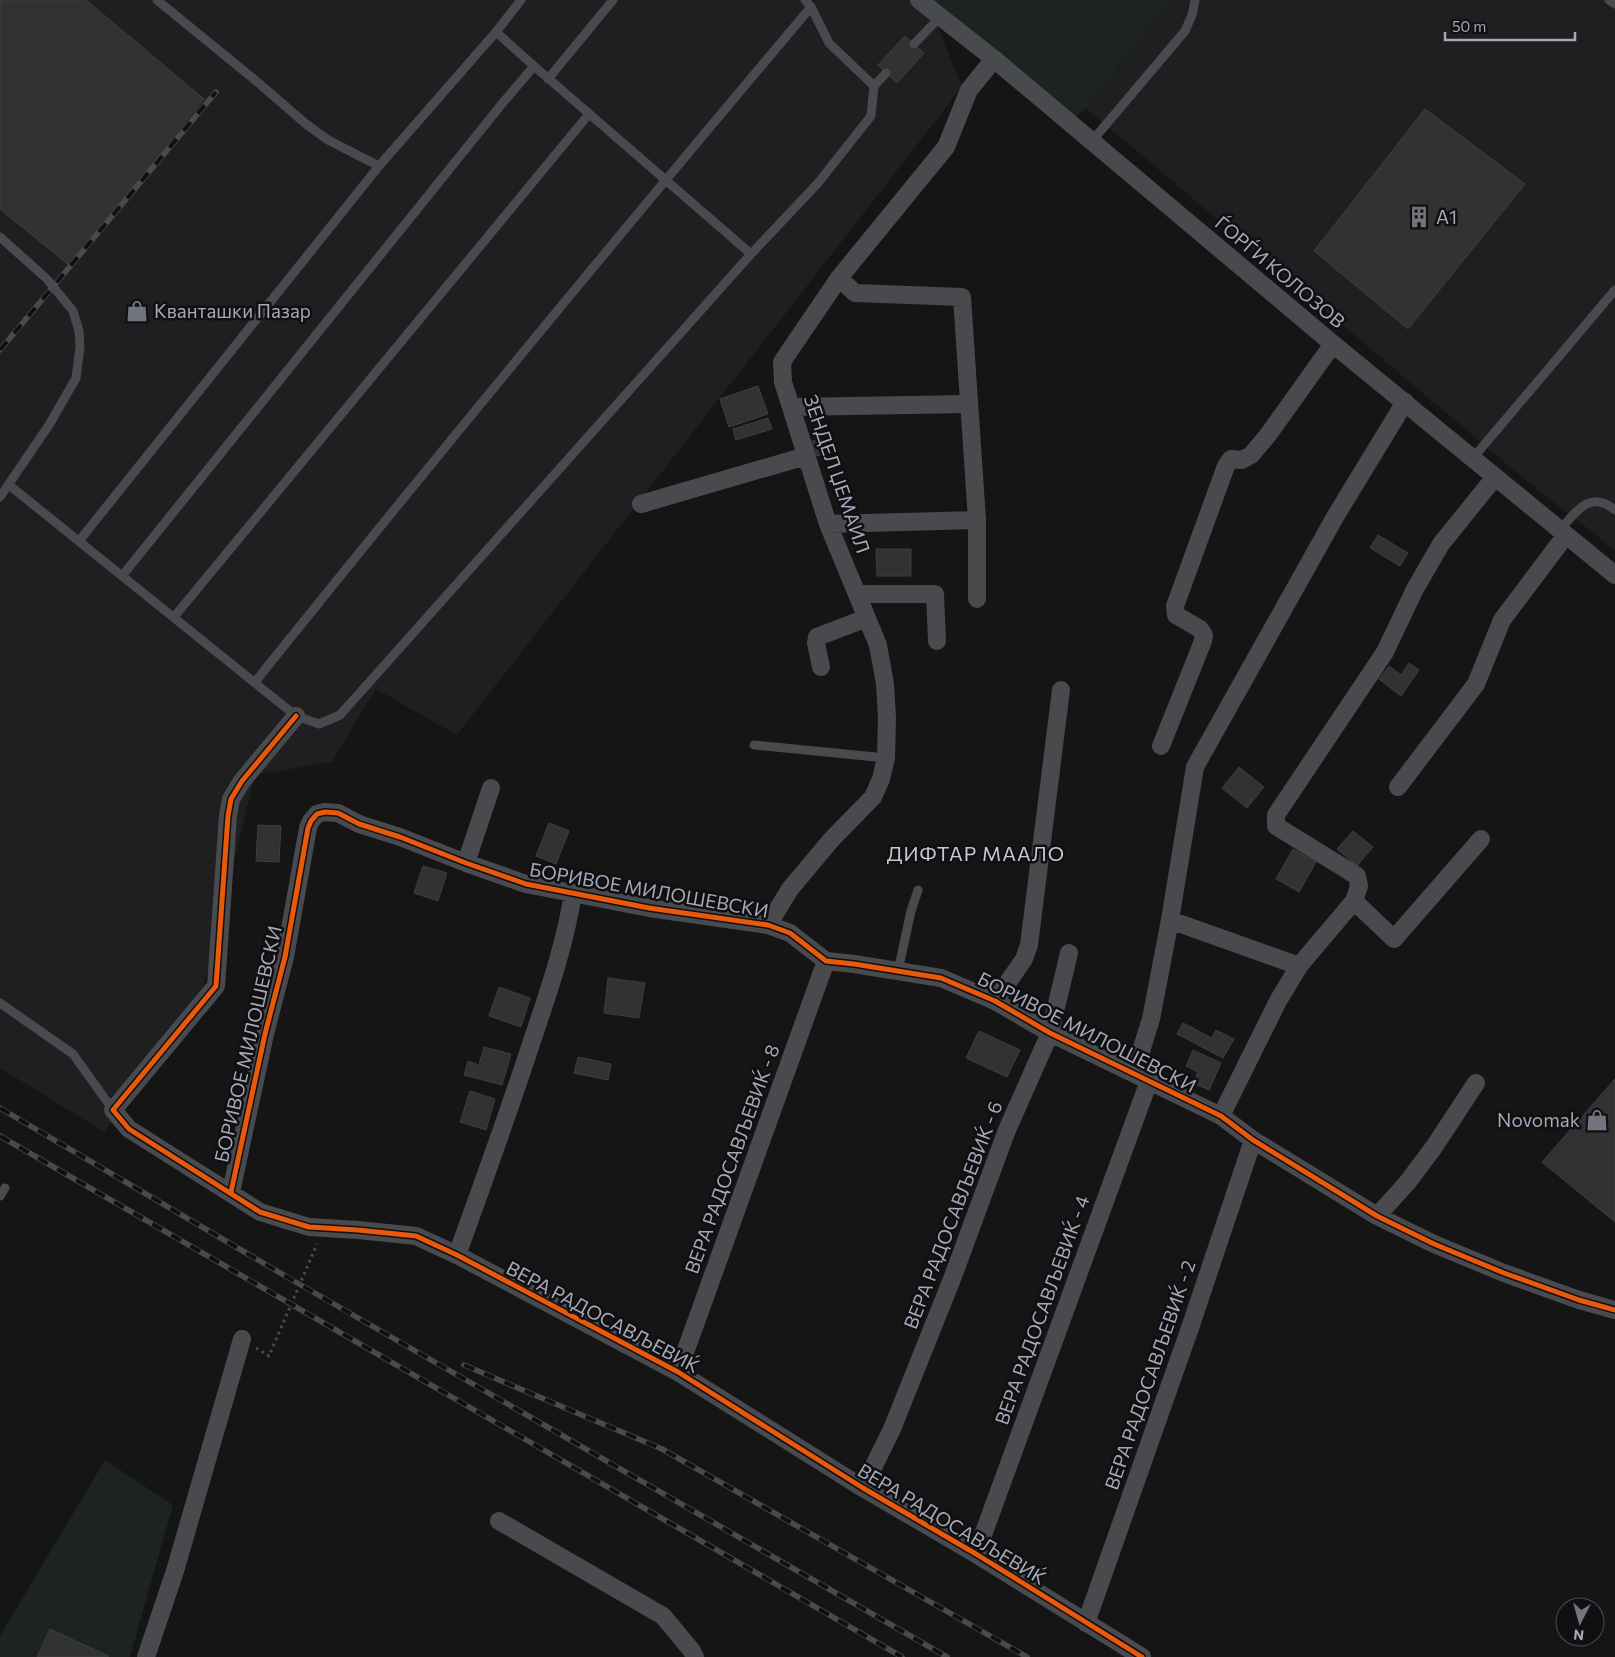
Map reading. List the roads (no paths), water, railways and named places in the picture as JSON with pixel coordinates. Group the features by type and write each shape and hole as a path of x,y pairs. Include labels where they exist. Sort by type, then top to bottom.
{"street":[{"name":"ЃОРЃИ КОЛОЗОВ","path":"919,0 994,60 1333,344 1615,575"},
{"name":"ЗЕНДЕЛ ЏЕМАИЛ","path":"768,925 790,888 831,840 873,796 881,780 886,758 887,718 885,684 878,645 828,524 783,382 782,362 839,278 946,147 969,90 994,60"},
{"path":"839,278 855,293 962,297 977,520 977,599"},
{"path":"1161,746 1203,641 1204,634 1200,629 1176,615 1175,606 1226,466 1231,459 1242,460 1251,455 1268,435 1333,344"},
{"name":"ВЕРА РАДОСАВЉЕВИЌ - 4","path":"976,1554 1142,1077 1196,767 1335,517 1405,402"},
{"path":"791,407 969,404"},
{"path":"641,504 806,456"},
{"path":"1221,1116 1278,1001 1299,966 1354,901 1359,886 1357,876 1276,826 1276,816 1385,652 1415,589 1441,544 1495,477"},
{"path":"828,524 977,520"},
{"path":"1398,788 1476,684 1502,620 1563,533"},
{"path":"858,594 935,594 937,641"},
{"path":"821,667 816,643 817,637 867,618"},
{"path":"995,1001 1024,958 1029,946 1061,690"},
{"path":"113,1110 216,986 228,816 231,799 242,781 296,716"},
{"path":"466,864 492,788"},
{"name":"БОРИВОЕ МИЛОШЕВСКИ","path":"231,1192 285,957 308,828 317,814 325,812 338,813 359,824 400,837 466,864 526,884 649,908 768,925 790,933 826,961 941,978 995,1001 1050,1033 1221,1116 1253,1140 1376,1216 1434,1244 1504,1274 1579,1300 1615,1310"},
{"path":"1354,901 1394,939 1481,839"},
{"path":"457,1255 506,1119 550,988 569,921 573,893"},
{"path":"1170,920 1299,966"},
{"name":"ВЕРА РАДОСАВЉЕВИЌ - 6","path":"863,1488 892,1428 952,1279 1007,1130 1050,1033 1069,952"},
{"name":"ВЕРА РАДОСАВЉЕВИЌ - 8","path":"678,1372 826,961"},
{"path":"1376,1216 1434,1148 1476,1083"},
{"name":"ВЕРА РАДОСАВЉЕВИЌ","path":"113,1110 129,1129 260,1212 309,1227 416,1236 457,1255 678,1372 863,1488 976,1554 1142,1657"},
{"name":"ВЕРА РАДОСАВЉЕВИЌ - 2","path":"1086,1622 1190,1328 1253,1140"},
{"path":"146,1657 175,1571 242,1339"},
{"path":"499,1521 663,1616 695,1657"}],"lane":[{"path":"157,0 256,80 306,124 328,140 379,166"},
{"path":"79,541 379,166 496,32 521,0"},
{"path":"548,78 613,0"},
{"path":"1092,142 1185,31 1192,15 1195,0"},
{"path":"1609,0 1615,4"},
{"path":"254,682 808,3 829,43 874,86"},
{"path":"914,44 940,17"},
{"path":"496,32 751,254"},
{"path":"122,576 534,66"},
{"path":"9,485 296,716 318,724 340,715 751,254 818,183 871,116 874,86 886,73"},
{"path":"174,617 589,114"},
{"path":"0,237 47,279 73,311 79,331 80,346 76,378 49,425 0,497"},
{"path":"1473,458 1615,290"},
{"path":"1563,533 1579,508 1592,502 1606,502 1615,510"},
{"path":"754,745 886,758"},
{"path":"898,971 911,911 918,890"},
{"path":"0,1003 73,1054 113,1110"},
{"path":"0,1196 5,1188"}],"railway":[{"path":"0,350 216,92"},
{"path":"0,1108 287,1277 947,1657"},
{"path":"0,1136 902,1657"},
{"path":"464,1365 662,1449 1027,1657"}],"place":[{"name":"А1","path":"1419,217"},
{"name":"Кванташки Пазар","path":"137,311"},
{"name":"Novomak","path":"1597,1120"}],"district":[{"name":"ДИФТАР МААЛО","path":"976,854"}]}
